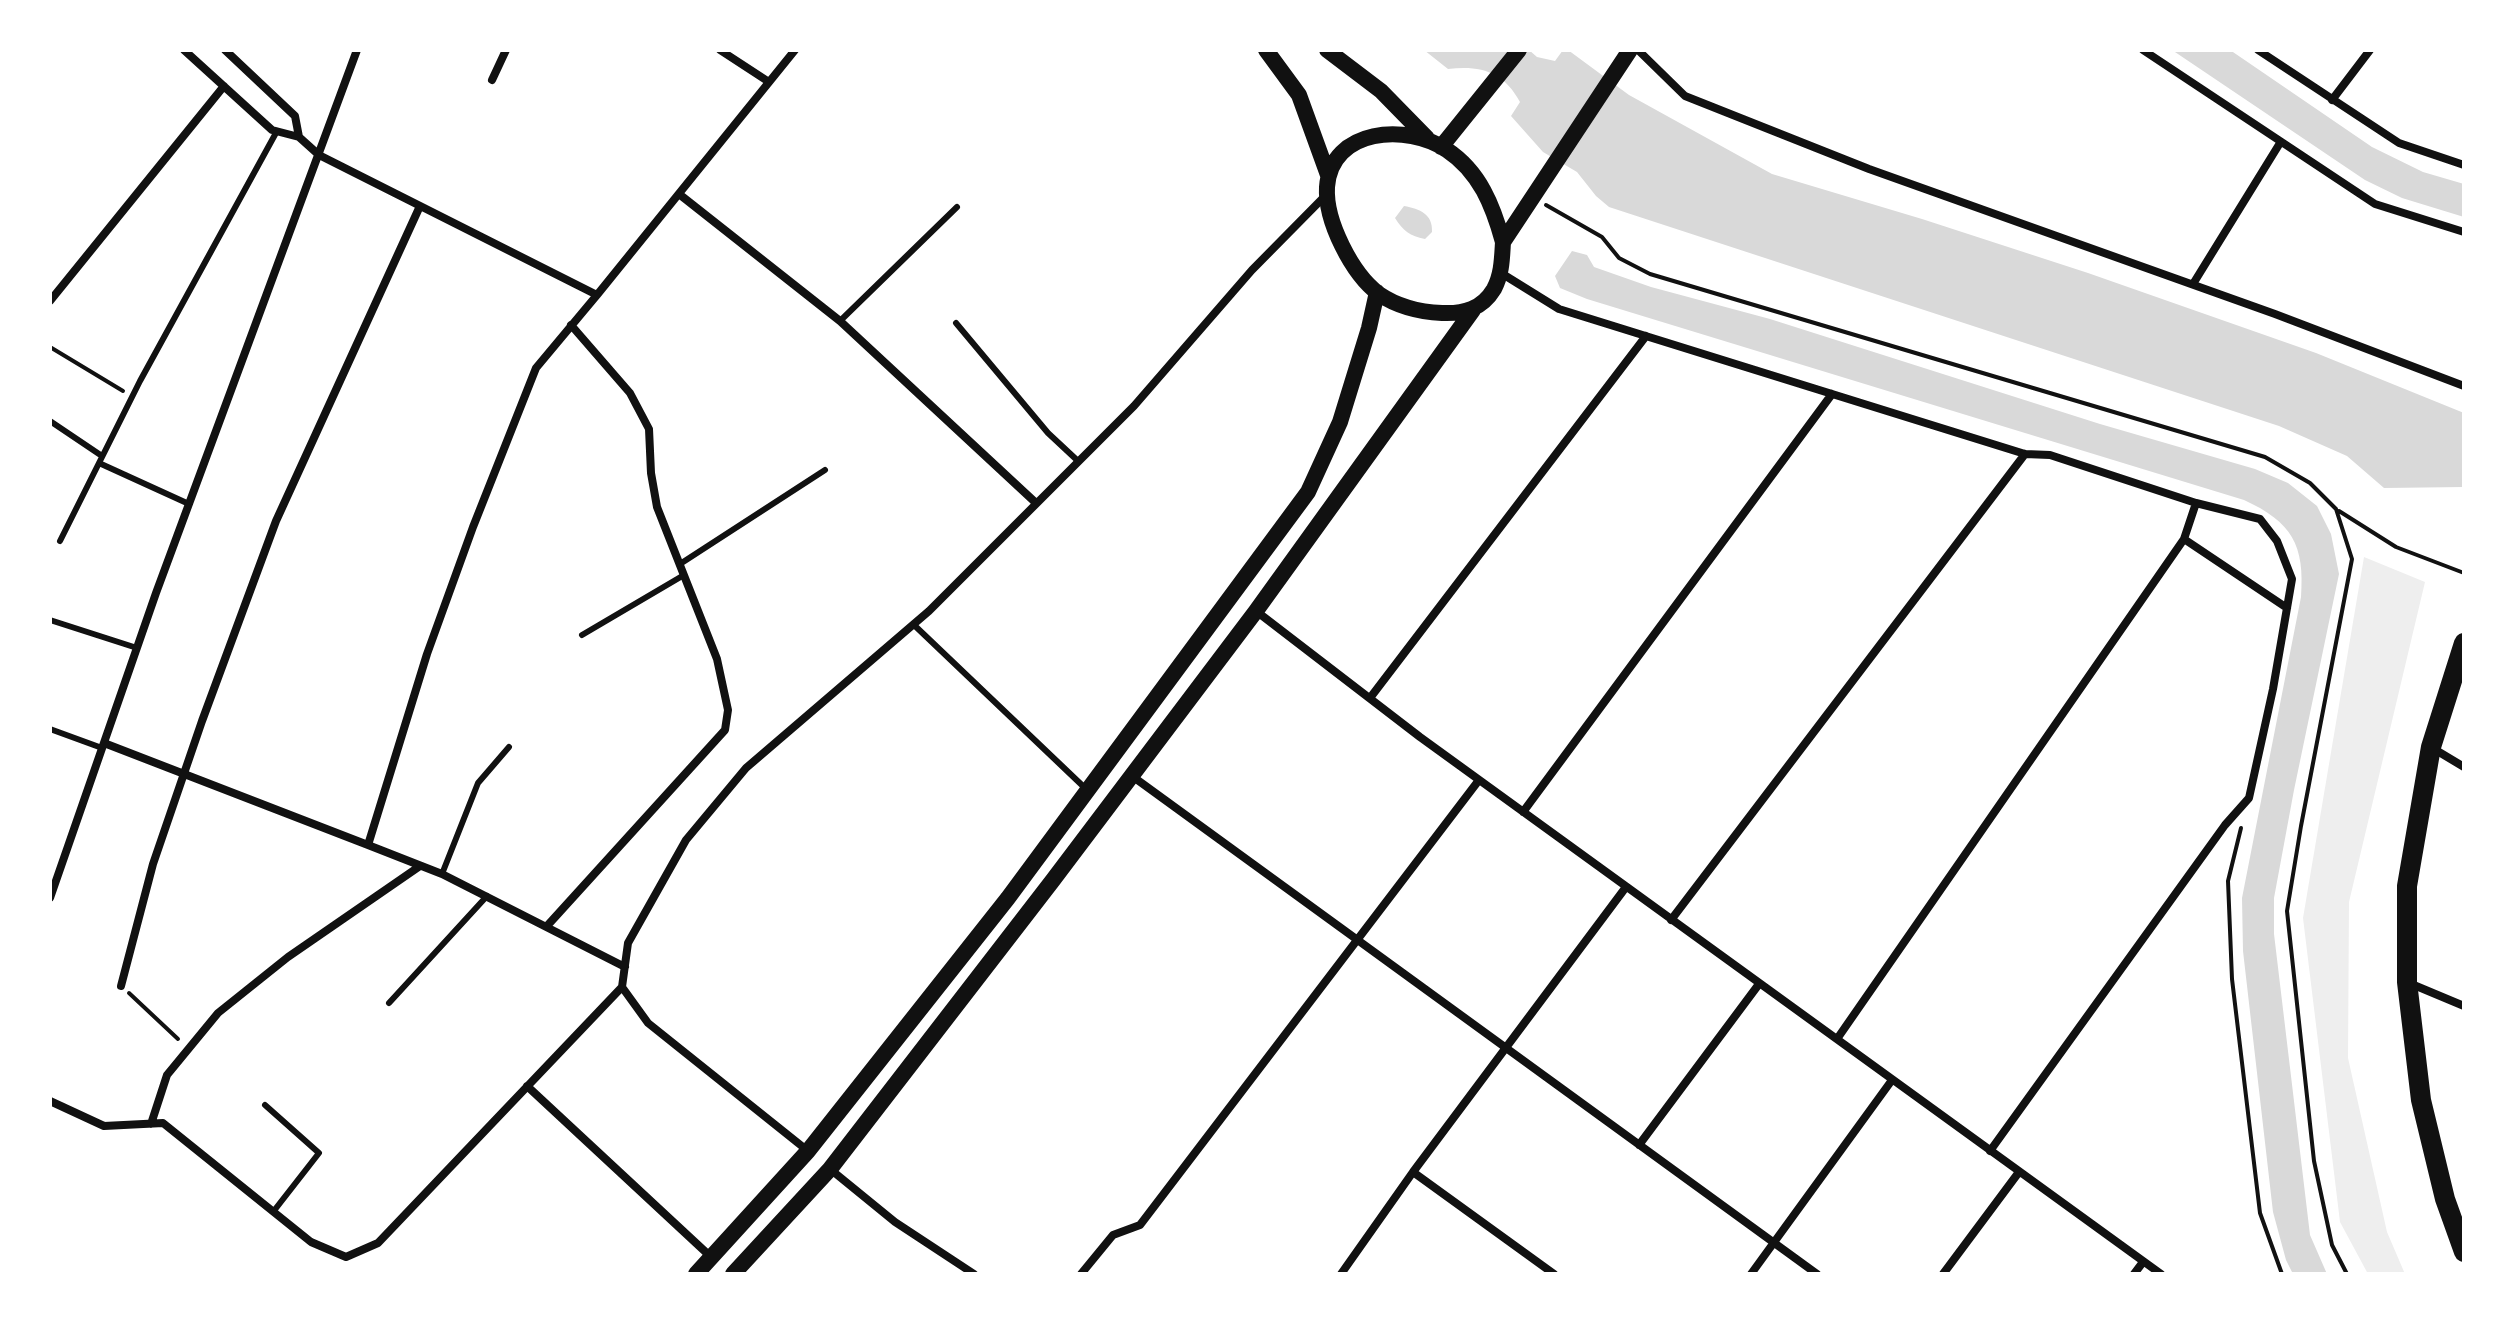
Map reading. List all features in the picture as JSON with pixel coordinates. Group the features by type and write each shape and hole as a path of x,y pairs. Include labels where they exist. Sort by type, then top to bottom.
{"highway":[{"path":"2464,643 2431,747 2407,886 2407,982 2421,1100 2445,1199 2464,1252"}],"main road":[{"path":"1266,50 1299,95 1328,175 1331,218 1345,254 1377,292 1404,307 1457,314 1473,310"},
{"path":"733,1274 830,1169 1132,776 1256,611 1473,310 1486,300 1501,273 1503,242 1487,193 1461,161 1436,144 1381,91 1327,50"},
{"path":"1436,144 1497,79 1519,50"},
{"path":"1503,242 1630,50"},
{"path":"1328,175 1344,149 1371,137 1391,133 1411,135 1436,144"},
{"path":"696,1274 808,1151 1008,898 1308,492 1340,422 1377,292"}],"street":[{"path":"184,50 272,130 299,137 319,155 597,295"},
{"path":"225,50 295,116 299,137"},
{"path":"50,898 189,504 357,50"},
{"path":"492,80 506,50"},
{"path":"720,50 769,82"},
{"path":"368,845 427,654 536,368 795,50"},
{"path":"1638,50 1685,96 1869,169 2193,284 2464,386"},
{"path":"2143,50 2375,204 2464,232"},
{"path":"2258,50 2399,143 2464,165"},
{"path":"2332,100 2370,50"},
{"path":"50,301 224,86"},
{"path":"2193,284 2280,143"},
{"path":"679,194 840,321 1036,503"},
{"path":"50,1101 104,1126 163,1123 311,1242 346,1257 378,1243 622,987 628,943 686,840 746,768 913,624 1036,503 1134,406 1252,270 1327,195"},
{"path":"121,986 153,864 276,521 420,206"},
{"path":"1501,273 1559,309 2025,454 2050,455 2196,503 2260,519 2277,541 2292,579 2273,689 2249,798 2225,825 1990,1151"},
{"path":"547,926 725,730 728,710 717,659 657,507 651,473 649,429 630,393 571,325"},
{"path":"1370,698 1646,336"},
{"path":"1523,812 1832,394"},
{"path":"1671,920 2025,454"},
{"path":"1837,1039 2184,539 2196,503"},
{"path":"2184,539 2287,608"},
{"path":"1256,611 1479,780 2161,1274"},
{"path":"103,746 184,773 442,874 625,967"},
{"path":"2431,747 2464,767"},
{"path":"1132,776 1817,1274"},
{"path":"1081,1274 1113,1235 1140,1225 1479,780"},
{"path":"151,1124 167,1075 218,1013 288,957 420,866"},
{"path":"1341,1274 1505,1047 1626,887"},
{"path":"2407,982 2464,1006"},
{"path":"1639,1145 1759,984"},
{"path":"622,987 648,1023 808,1151"},
{"path":"1751,1274 1892,1080"},
{"path":"527,1086 711,1257"},
{"path":"830,1169 895,1222 974,1274"},
{"path":"1413,1172 1554,1274"},
{"path":"1943,1274 2019,1172"},
{"path":"2134,1274 2143,1262"}],"lane":[{"path":"60,541 132,396 277,131"},
{"path":"840,321 957,207"},
{"path":"956,323 1048,433 1078,461"},
{"path":"50,421 101,459 189,504"},
{"path":"680,564 825,470"},
{"path":"582,635 684,575"},
{"path":"50,620 137,648"},
{"path":"913,624 1087,791"},
{"path":"50,729 103,746"},
{"path":"442,874 478,783 509,747"},
{"path":"389,1003 487,896"},
{"path":"265,1105 319,1153 273,1212"}],"path":[{"path":"1532,197 1602,237 1619,258 1650,274 2265,457 2310,483 2337,510 2396,547 2464,573"},
{"path":"50,347 132,396"},
{"path":"2337,510 2352,559 2287,911 2314,1161 2332,1245 2347,1274"},
{"path":"2249,798 2228,881 2232,979 2260,1213 2282,1274"},
{"path":"121,986 188,1049"}],"shaded area":[{"path":"1424,50 1529,50 1537,57 1555,61 1563,50 1568,50 1629,95 1772,174 2088,273 2316,353 2464,413 2464,487 2384,488 2347,456 2279,426 1609,207 1577,172 1543,152 1511,116 1520,102 1499,77 1471,68 1448,69"},
{"path":"2172,50 2230,50 2372,147 2423,172 2464,184 2464,217 2402,198 2365,180"},
{"path":"1404,206 1428,217 1432,232 1425,239 1407,232 1395,218"},
{"path":"1572,251 1587,255 1594,267 1651,287 1770,319 2100,424 2255,469 2288,483 2317,506 2331,534 2339,574 2274,898 2274,934 2310,1235 2327,1274 2293,1274 2273,1212 2243,951 2242,898 2301,597 2301,563 2292,537 2274,517 2244,500 1587,299 1560,288 1555,276"},
{"path":"2364,557 2425,582 2349,902 2348,1058 2387,1232 2405,1274 2368,1274 2340,1222 2303,918"}]}
